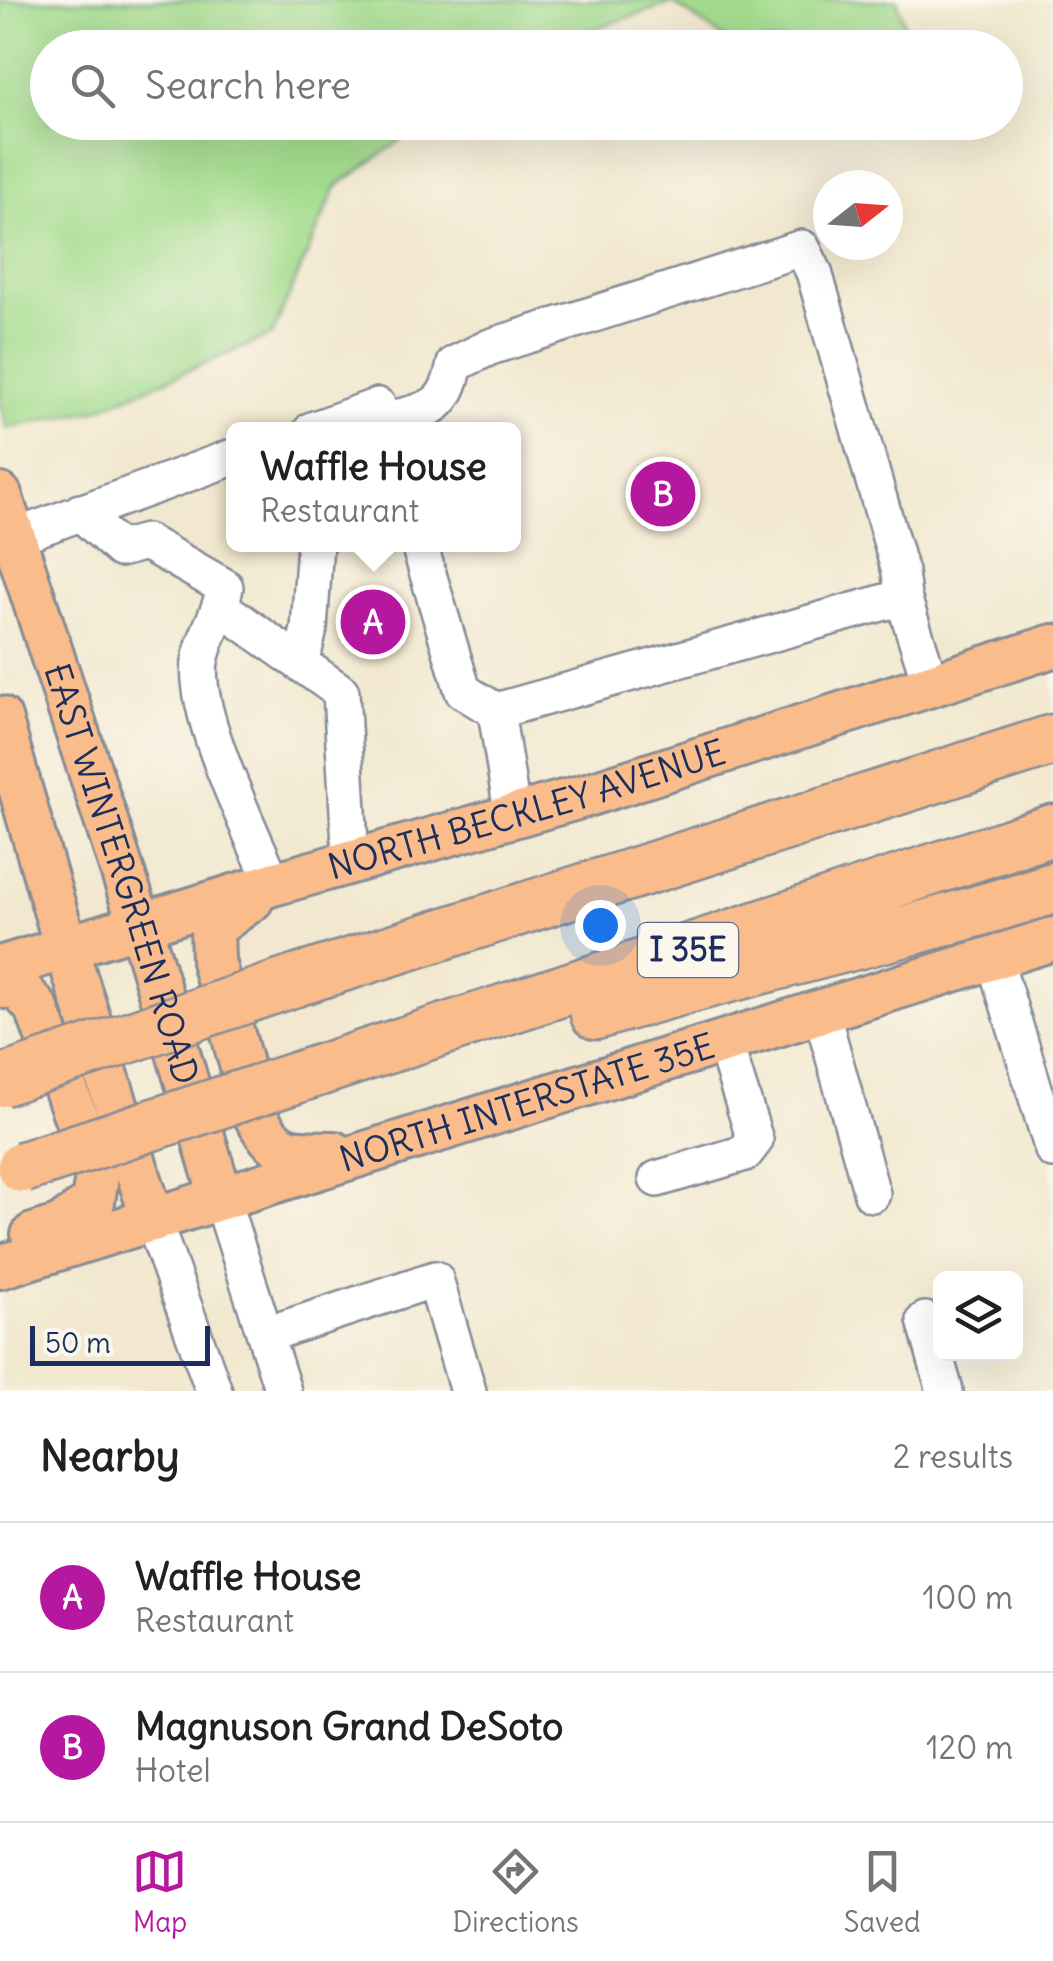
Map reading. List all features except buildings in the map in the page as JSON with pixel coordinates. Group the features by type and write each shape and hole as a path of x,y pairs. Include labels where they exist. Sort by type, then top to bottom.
{"highway":[{"path":"579,890 876,770 1053,711"},
{"name":"I 35E","path":"0,1081 579,890 1053,740"},
{"name":"I 35E","path":"12,1171 1053,830"},
{"path":"323,1069 448,1060 702,984 922,928 1053,888"},
{"path":"0,1050 189,989 295,982"}],"main road":[{"name":"EAST WINTERGREEN ROAD","path":"0,495 6,538 140,925 221,1197"},
{"name":"NORTH BECKLEY AVENUE","path":"0,968 273,884 513,818 1053,646"},
{"name":"EAST WINTERGREEN ROAD","path":"0,718 66,948 153,1220"},
{"path":"273,884 212,928 213,960 255,1115 266,1136 288,1152 359,1153"},
{"name":"NORTH INTERSTATE 35E","path":"0,1267 1053,939"},
{"path":"0,986 20,989 37,1009 96,1176 93,1202 72,1218 61,1226 0,1246"}],"street":[{"path":"382,419 438,405 450,387 455,364 490,347 802,248 814,272 931,685"},
{"path":"6,538 226,460"},
{"path":"80,512 120,549 146,542 225,587 222,608 200,661 204,716 273,884"},
{"path":"301,663 309,630 314,552"},
{"path":"422,552 463,690 496,711 903,597"},
{"path":"222,608 341,692 351,862"},
{"path":"496,711 513,818"},
{"path":"994,958 1053,1150"},
{"path":"820,1011 872,1194"},
{"path":"657,1179 745,1153 755,1140 724,1041"},
{"path":"221,1197 282,1391"},
{"path":"153,1220 214,1391"},
{"path":"265,1335 436,1279 468,1391"},
{"path":"925,1320 945,1391"}],"green space":[{"path":"0,0 897,0 906,30 712,30 673,3 590,30 30,30 30,140 401,140 336,187 272,335 95,410 7,428 0,405"}],"place":[{"name":"Magnuson Grand DeSoto","path":"663,494"},
{"name":"Waffle House","path":"373,622"}]}
